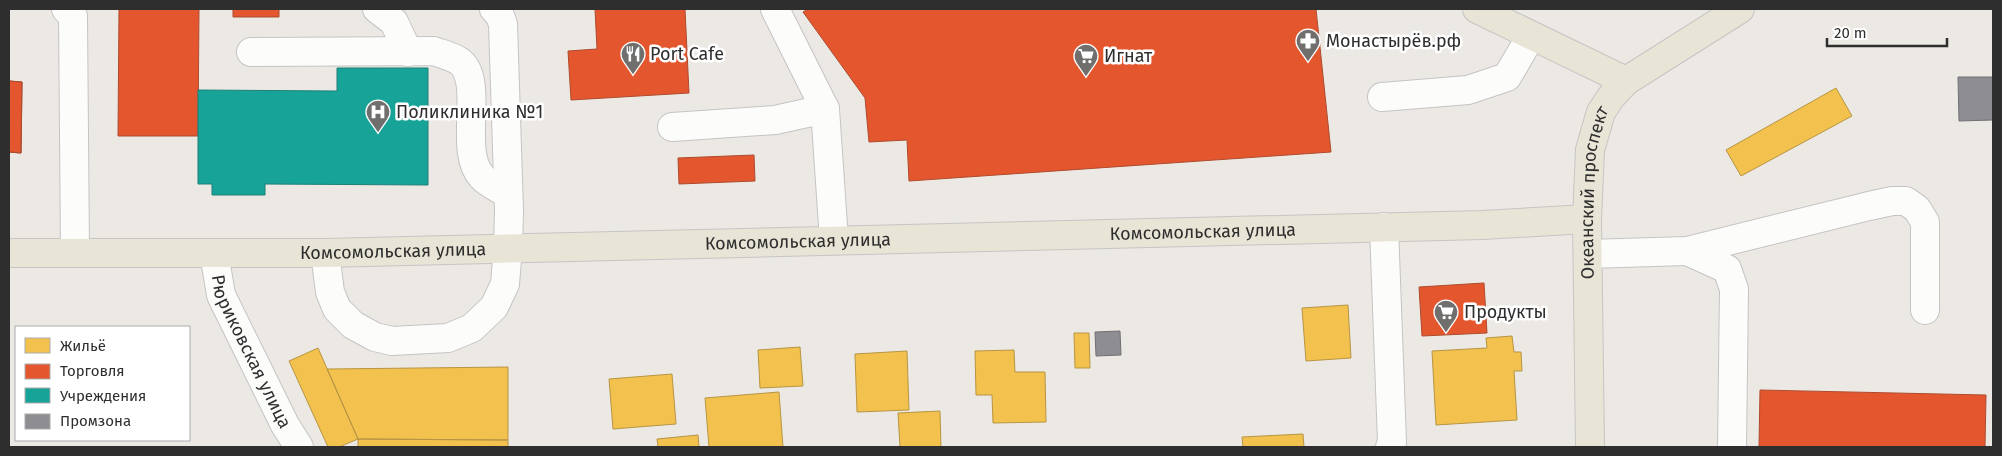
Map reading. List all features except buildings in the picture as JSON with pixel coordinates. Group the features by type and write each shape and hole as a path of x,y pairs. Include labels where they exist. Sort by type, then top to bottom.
{"main road":[{"path":"1477,9 1626,81"},
{"name":"Океанский проспект","path":"1590,447 1587,219 1590,150 1601,112 1611,97 1626,81 1740,9"},
{"name":"Комсомольская улица","path":"9,253 325,253 1384,228 1587,219"}],"street":[{"path":"66,9 73,16 75,253"},
{"path":"377,9 394,22 408,52"},
{"path":"325,253 330,292 337,309 353,325 376,337 392,341 448,338 472,328 494,307 505,284 508,248 508,194 503,24 500,16 494,9"},
{"path":"776,9 825,110 834,240"},
{"path":"1382,97 1468,90 1507,77 1531,36"},
{"path":"251,52 434,51 459,61 465,68 470,82 472,161 482,178 508,194"},
{"path":"672,128 775,120 825,110"},
{"path":"1588,254 1687,251 1877,204 1906,201 1917,209 1925,222 1925,310"},
{"path":"1384,228 1392,442 1390,447"},
{"path":"1687,251 1727,269 1734,289 1732,447"},
{"name":"Рюриковская улица","path":"214,253 220,295 285,425 299,447"}],"place":[{"name":"Монастырёв.рф","path":"1308,62"},
{"name":"Port Cafe","path":"633,75"},
{"name":"Игнат","path":"1086,77"},
{"name":"Поликлиника №1","path":"378,133"},
{"name":"Продукты","path":"1446,333"}]}
